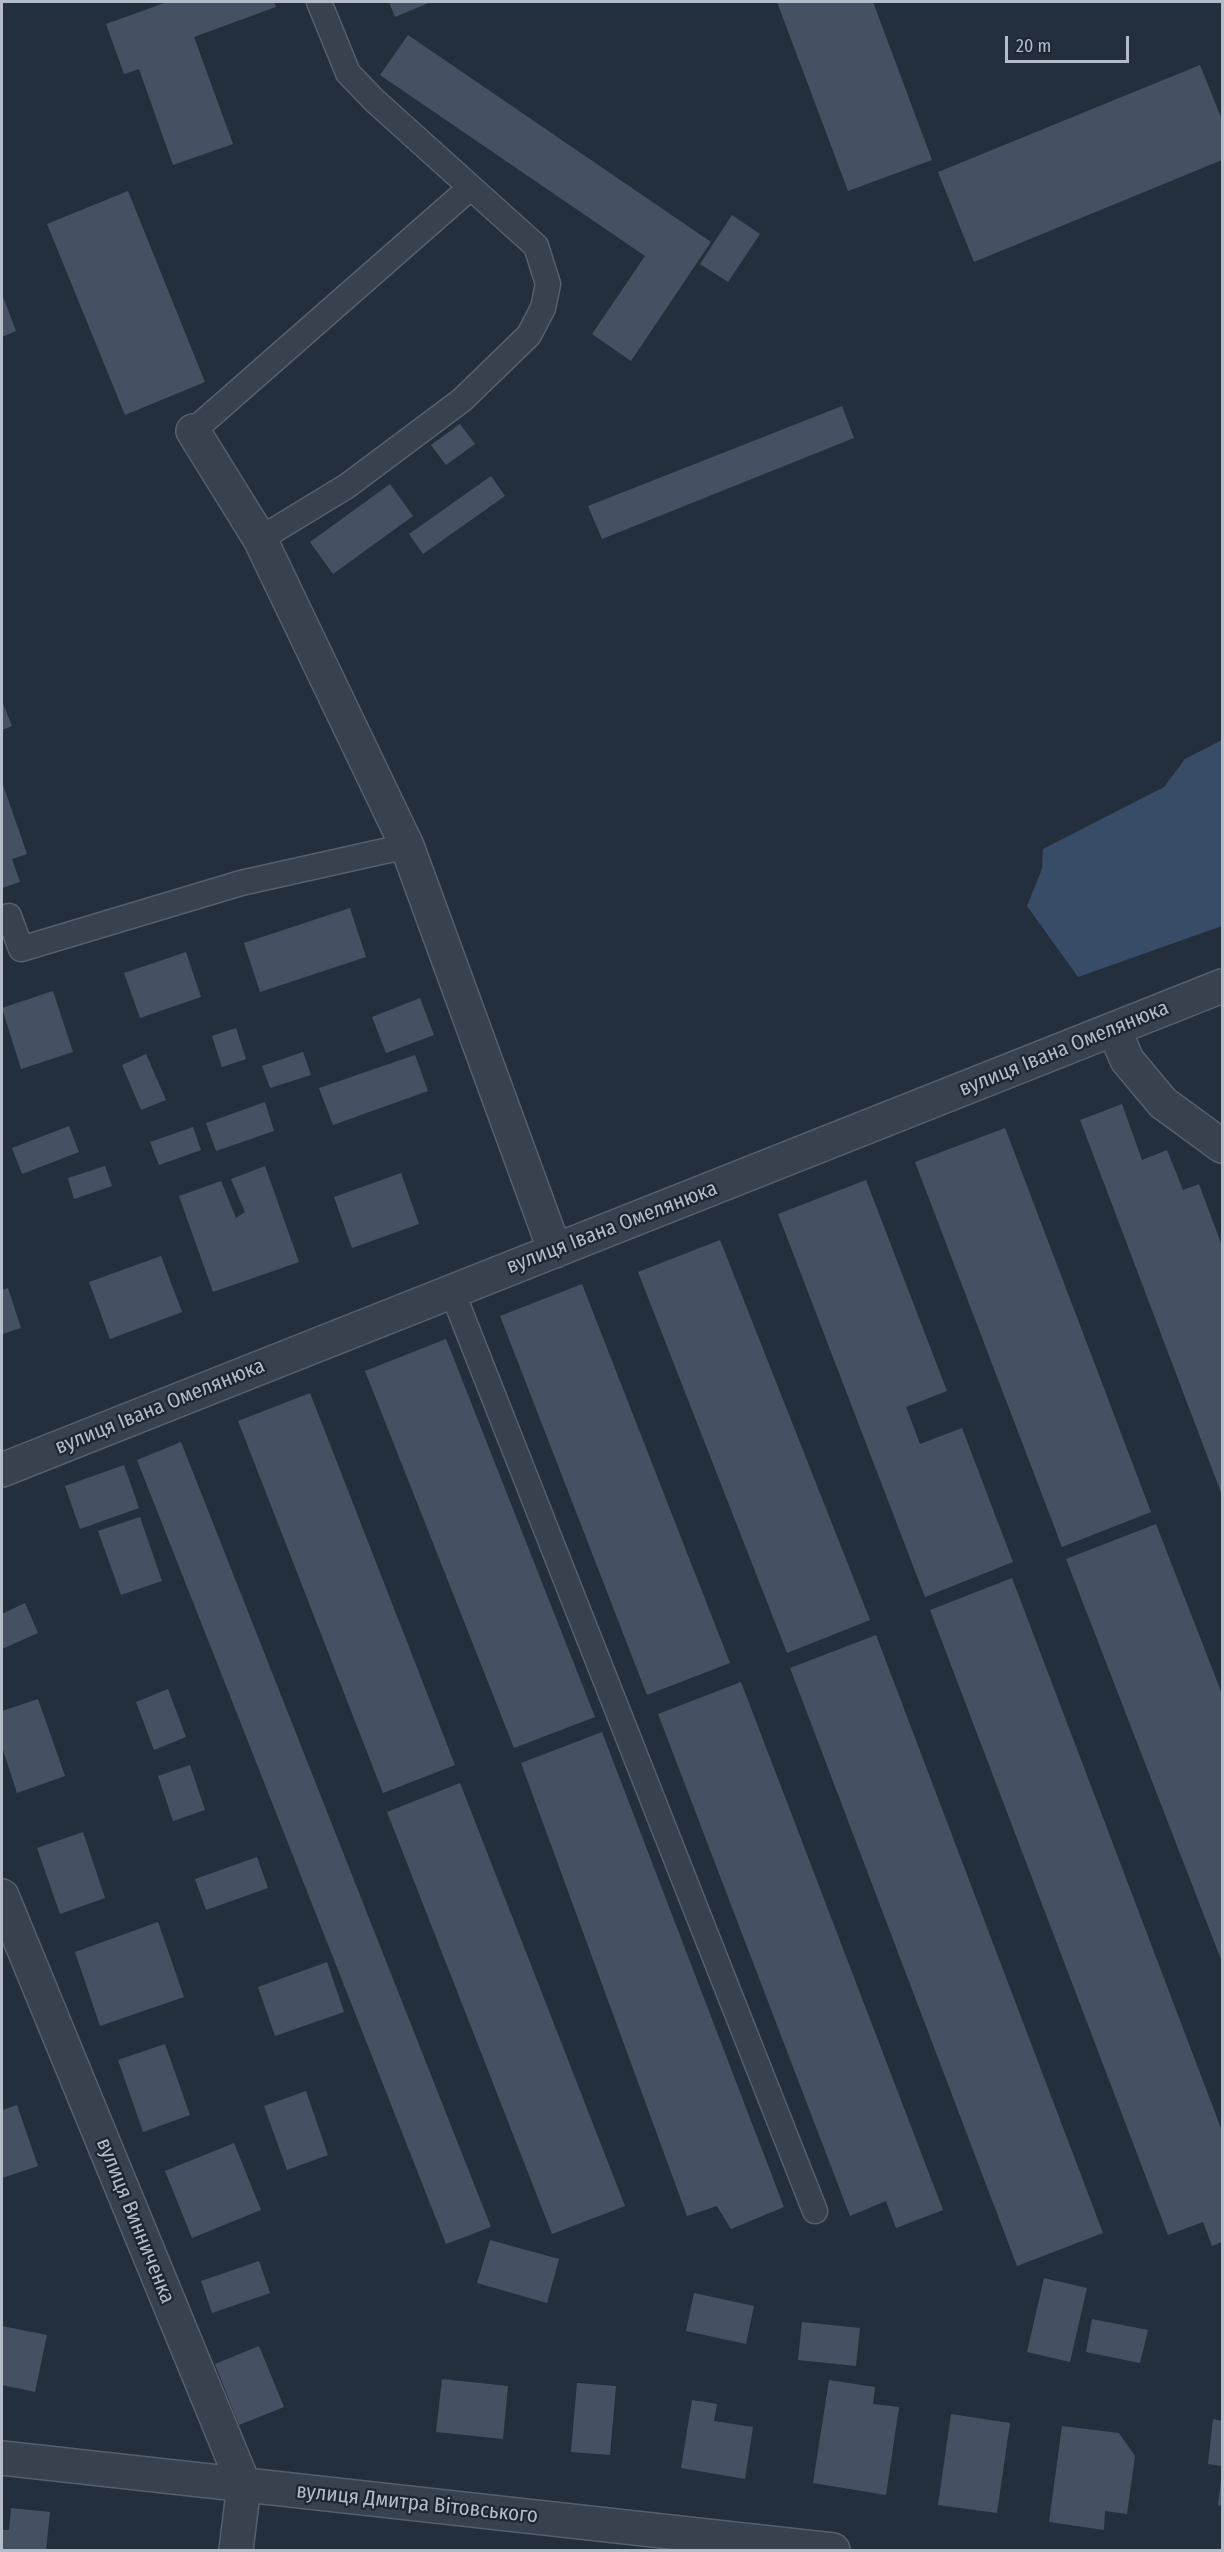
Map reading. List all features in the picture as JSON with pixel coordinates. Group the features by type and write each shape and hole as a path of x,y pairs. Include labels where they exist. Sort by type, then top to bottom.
{"street":[{"path":"194,430 260,538 407,846 555,1251"},
{"name":"вулиця Івана Омелянюка","path":"2,1470 1222,986"},
{"path":"1114,1029 1127,1060 1163,1103 1222,1146"},
{"name":"вулиця Винниченка","path":"2,1896 244,2485 236,2550"},
{"name":"вулиця Дмитра Вітовського","path":"2,2458 833,2550"}],"lane":[{"path":"260,538 347,486 452,407 529,335 543,308 548,284 543,262 536,246 470,188 348,73 319,2"},
{"path":"194,430 470,188"},
{"path":"9,916 21,949 241,883 407,846"},
{"path":"452,1291 815,2211"}],"water":[{"path":"1222,740 1222,926 1078,977 1027,906 1042,869 1043,849 1164,787 1185,759"}],"building":[{"path":"167,2 274,2 276,7 194,37 233,144 173,165 139,69 124,74 106,24"},
{"path":"389,2 431,2 395,17"},
{"path":"777,2 873,2 932,160 848,191"},
{"path":"408,35 711,242 631,361 592,334 645,256 380,75"},
{"path":"1200,65 1222,120 1222,160 974,262 938,172"},
{"path":"128,191 205,382 125,415 47,224"},
{"path":"732,215 760,234 728,282 700,264"},
{"path":"2,294 16,331 2,337"},
{"path":"842,406 854,438 602,539 588,506"},
{"path":"460,424 475,444 446,465 431,445"},
{"path":"491,476 505,496 423,554 409,534"},
{"path":"390,484 413,516 333,574 310,542"},
{"path":"2,701 12,726 2,730"},
{"path":"2,782 27,854 12,859 20,882 2,888"},
{"path":"350,908 366,957 260,992 244,943"},
{"path":"186,952 201,997 140,1018 124,973"},
{"path":"53,991 73,1052 21,1069 2,1008"},
{"path":"420,998 434,1035 386,1053 372,1017"},
{"path":"236,1028 246,1059 222,1067 212,1036"},
{"path":"303,1052 311,1075 270,1088 262,1066"},
{"path":"146,1054 166,1100 141,1110 122,1065"},
{"path":"415,1055 428,1091 333,1125 319,1088"},
{"path":"265,1102 274,1131 216,1151 206,1123"},
{"path":"1122,1104 1142,1160 1167,1150 1183,1190 1199,1184 1222,1246 1222,1495 1080,1120"},
{"path":"69,1126 79,1152 22,1174 12,1148"},
{"path":"193,1127 201,1150 159,1165 150,1142"},
{"path":"1005,1128 1151,1512 1062,1547 915,1162"},
{"path":"105,1166 112,1186 74,1199 68,1178"},
{"path":"265,1166 299,1262 213,1292 179,1196 221,1181 236,1218 245,1212 231,1179"},
{"path":"401,1173 419,1224 352,1248 334,1197"},
{"path":"866,1180 947,1391 906,1407 920,1444 962,1428 1013,1562 925,1597 778,1214"},
{"path":"720,1240 870,1620 787,1653 638,1272"},
{"path":"161,1256 182,1312 110,1339 89,1282"},
{"path":"582,1284 730,1663 647,1695 500,1316"},
{"path":"8,1288 21,1328 2,1334 2,1290"},
{"path":"446,1339 595,1717 514,1748 365,1371"},
{"path":"310,1393 455,1765 383,1793 238,1421"},
{"path":"181,1442 491,2227 446,2244 137,1460"},
{"path":"124,1465 139,1508 80,1529 65,1486"},
{"path":"140,1517 162,1581 121,1595 98,1531"},
{"path":"1156,1524 1222,1694 1222,1962 1066,1559"},
{"path":"1012,1578 1222,2131 1222,2242 1212,2246 1203,2222 1168,2235 930,1610"},
{"path":"25,1603 38,1633 2,1649 2,1614"},
{"path":"876,1635 1103,2233 1017,2266 790,1668"},
{"path":"741,1682 943,2210 896,2228 886,2201 850,2216 658,1714"},
{"path":"168,1689 186,1737 154,1750 136,1702"},
{"path":"38,1699 65,1776 17,1793 2,1747 2,1711"},
{"path":"602,1732 784,2207 731,2229 717,2206 687,2216 521,1763"},
{"path":"190,1765 205,1810 173,1821 158,1776"},
{"path":"460,1783 625,2206 552,2234 387,1812"},
{"path":"83,1832 105,1898 60,1914 37,1848"},
{"path":"257,1857 268,1888 206,1910 195,1879"},
{"path":"158,1922 184,1997 100,2026 75,1952"},
{"path":"327,1962 344,2012 275,2036 258,1987"},
{"path":"165,2044 190,2115 143,2132 118,2060"},
{"path":"306,2091 328,2155 287,2170 264,2106"},
{"path":"17,2105 38,2166 2,2178 2,2110"},
{"path":"234,2143 261,2210 192,2238 165,2171"},
{"path":"490,2240 559,2259 547,2303 477,2283"},
{"path":"259,2261 270,2293 212,2313 201,2281"},
{"path":"1044,2278 1087,2288 1070,2362 1027,2352"},
{"path":"694,2293 754,2306 746,2344 686,2331"},
{"path":"1092,2319 1148,2330 1140,2363 1086,2352"},
{"path":"802,2322 860,2328 856,2366 798,2360"},
{"path":"2,2326 47,2335 35,2392 2,2385"},
{"path":"259,2346 284,2407 239,2425 215,2364"},
{"path":"442,2379 508,2386 503,2439 436,2432"},
{"path":"829,2380 875,2387 873,2404 899,2407 886,2495 813,2483"},
{"path":"577,2383 616,2386 610,2455 571,2452"},
{"path":"692,2400 717,2404 714,2421 753,2427 745,2479 681,2468"},
{"path":"951,2414 1010,2423 997,2513 938,2505"},
{"path":"1213,2419 1222,2421 1222,2466 1208,2464"},
{"path":"1062,2426 1119,2433 1135,2456 1127,2514 1105,2511 1104,2530 1049,2522"},
{"path":"1222,2480 1222,2506 1218,2505"},
{"path":"11,2508 50,2512 46,2550 2,2550 2,2530 9,2530"}]}
